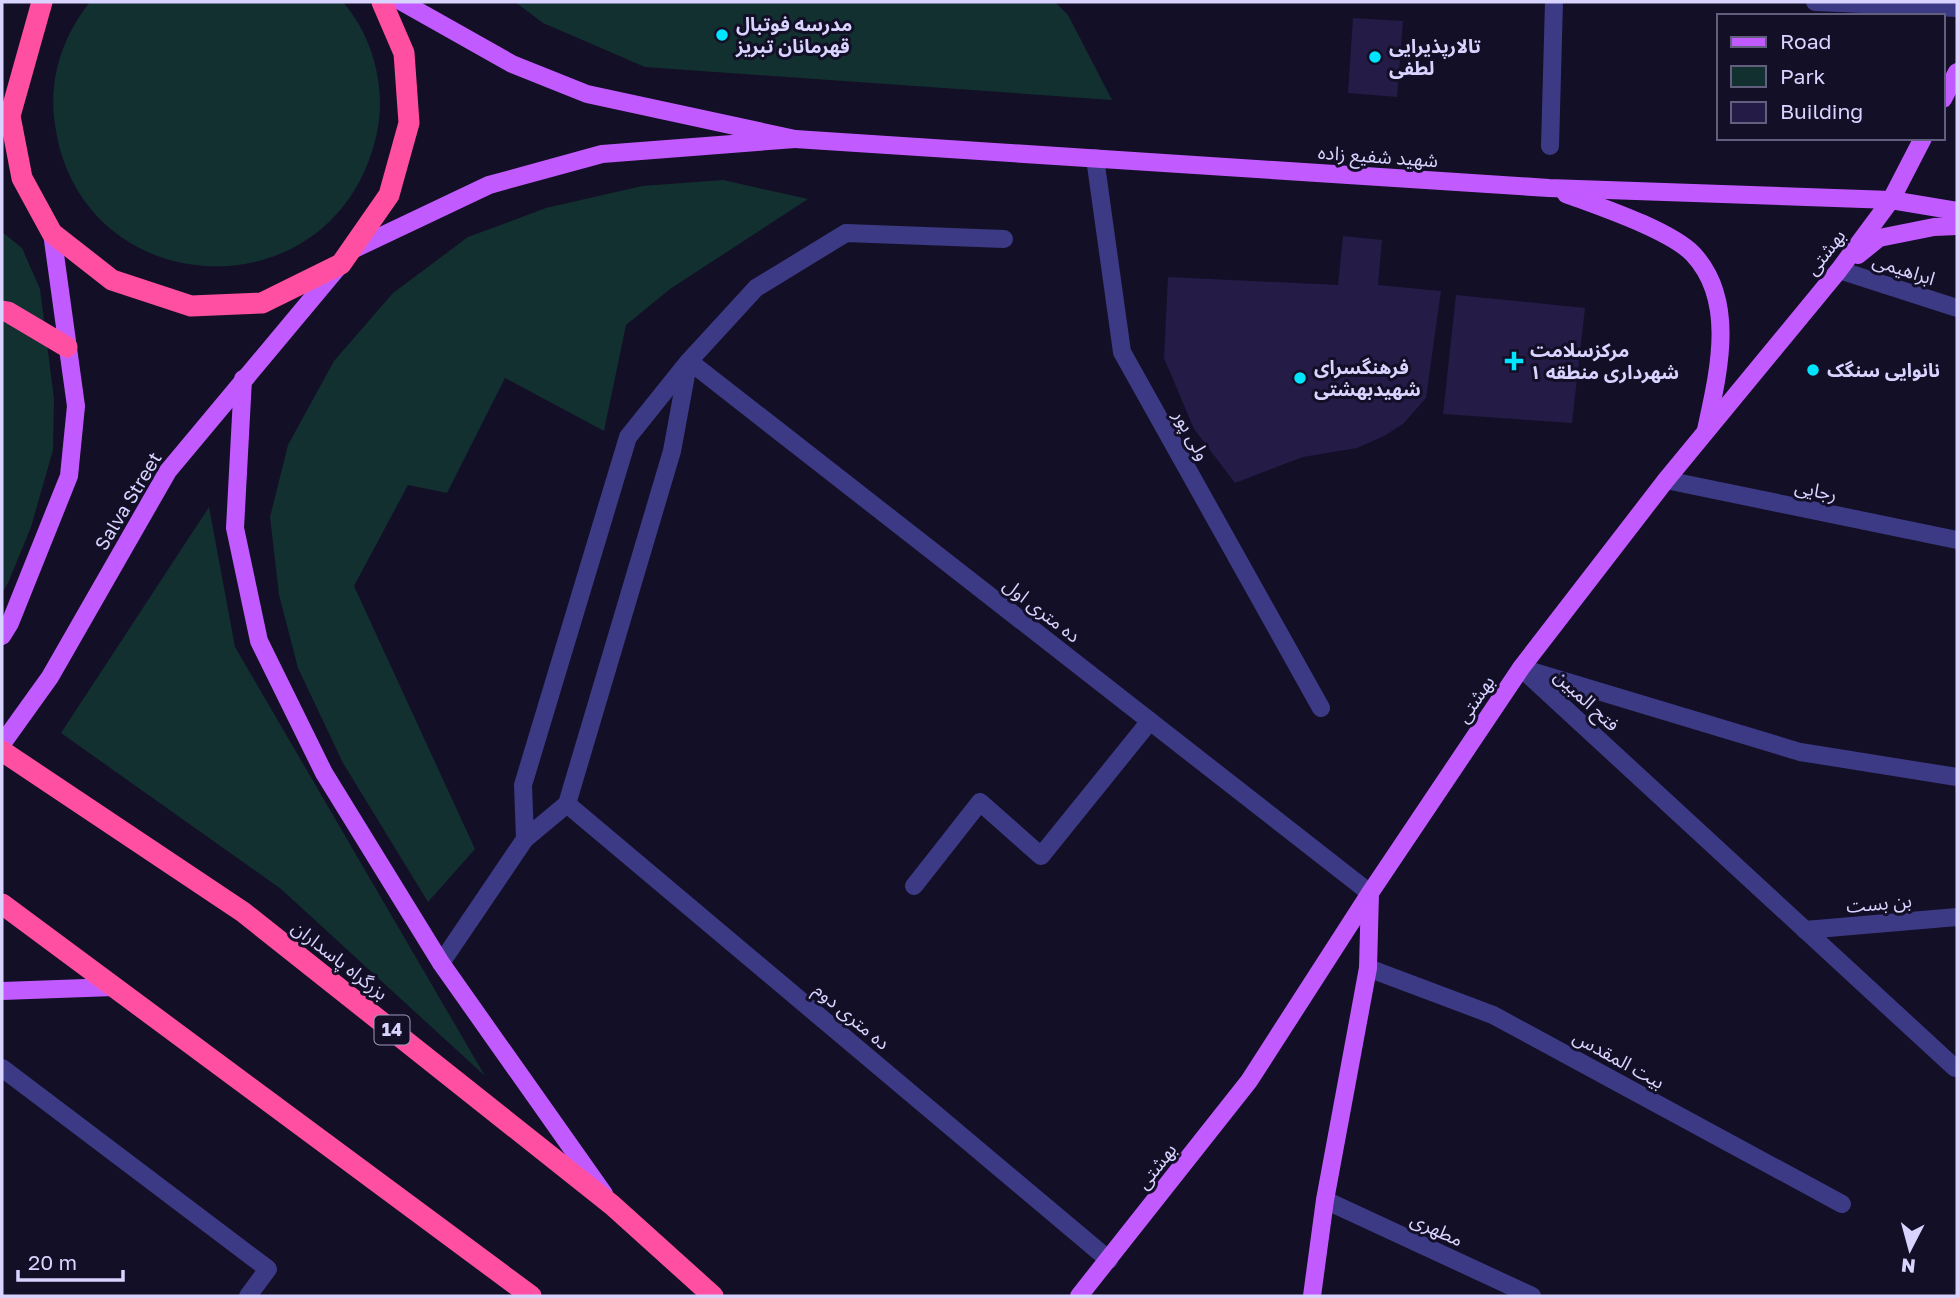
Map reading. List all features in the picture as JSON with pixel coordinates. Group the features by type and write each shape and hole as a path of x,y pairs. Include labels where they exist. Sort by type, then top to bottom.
{"highway":[{"path":"42,2 6,119 22,178 52,233 112,280 191,306 262,303 346,257 389,195 409,123 404,54 382,2"},
{"path":"2,311 67,347"},
{"name":"بزرگراه پاسداران","path":"2,751 243,912 612,1205 713,1296"},
{"path":"2,904 531,1296"}],"main road":[{"path":"402,2 512,64 587,94 795,139"},
{"path":"1945,95 1957,72"},
{"path":"346,257 489,185 603,154 795,139"},
{"name":"شهید شفیع زاده","path":"795,139 1549,188 1891,200 1957,211"},
{"name":"بهشتی","path":"1079,1296 1249,1081 1370,893 1521,668 1667,480 1839,270 1891,200 1922,140"},
{"path":"1549,188 1622,214 1669,238 1692,253 1713,283 1721,317 1716,383 1705,435"},
{"path":"1839,270 1879,238 1934,227 1957,226"},
{"path":"2,636 10,623 69,476 76,406 52,233"},
{"name":"Salva Street","path":"2,744 50,677 168,471 346,257"},
{"path":"243,379 235,528 259,641 324,773 441,963 612,1205"},
{"path":"1312,1296 1325,1200 1368,968 1370,893"},
{"path":"2,990 114,987"}],"street":[{"path":"1550,146 1554,2"},
{"path":"1815,2 1957,8"},
{"name":"ولی پور","path":"1095,158 1122,352 1321,708"},
{"path":"525,839 523,785 628,437 689,361 756,288 846,233 1004,239"},
{"name":"ابراهیمی","path":"1839,270 1957,308"},
{"path":"441,963 525,839 567,804 673,451 689,361"},
{"name":"ده متری اول","path":"689,361 1370,893"},
{"name":"رجایی","path":"1667,480 1957,541"},
{"name":"فتح المبین","path":"1521,668 1800,752 1957,777"},
{"name":"فتح المبین","path":"1521,668 1955,1068"},
{"path":"914,886 980,802 1041,856 1150,721"},
{"name":"ده متری دوم","path":"567,804 1109,1260"},
{"name":"بن بست","path":"1805,930 1957,918"},
{"name":"بیت المقدس","path":"1368,968 1493,1015 1842,1204"},
{"path":"2,1068 268,1269 248,1296"},
{"name":"مطهری","path":"1325,1200 1532,1296"}],"green space":[{"path":"90,2 343,2 371,50 380,105 375,141 349,198 310,238 261,260 208,266 155,255 109,228 74,184 55,125 53,108 59,60 80,15"},
{"path":"515,2 1055,2 1068,15 1112,100 645,67 543,23"},
{"path":"723,180 808,199 670,289 626,325 604,431 505,378 447,493 408,485 354,586 475,849 428,902 343,763 298,668 279,595 270,517 288,445 334,361 393,293 468,237 546,208 642,186"},
{"path":"2,232 22,248 40,289 54,399 53,450 31,527 2,593"},
{"path":"209,507 235,647 485,1076 281,889 61,733"}],"building":[{"name":"تالارپذیرایی لطفی","path":"1353,18 1403,21 1397,97 1348,93"},
{"name":"فرهنگسرای شهیدبهشتی","path":"1343,236 1382,240 1378,285 1441,291 1426,398 1403,424 1384,436 1357,448 1303,457 1235,483 1194,429 1164,358 1168,277 1338,285"},
{"name":"مرکزسلامت شهرداری منطقه ۱","path":"1456,295 1585,308 1572,423 1443,414"}],"place":[{"name":"مدرسه فوتبال قهرمانان تبریز","path":"722,35"},
{"name":"تالارپذیرایی لطفی","path":"1375,57"},
{"name":"مرکزسلامت شهرداری منطقه ۱","path":"1514,361"},
{"name":"نانوایی سنگک","path":"1813,370"},
{"name":"فرهنگسرای شهیدبهشتی","path":"1300,378"}]}
